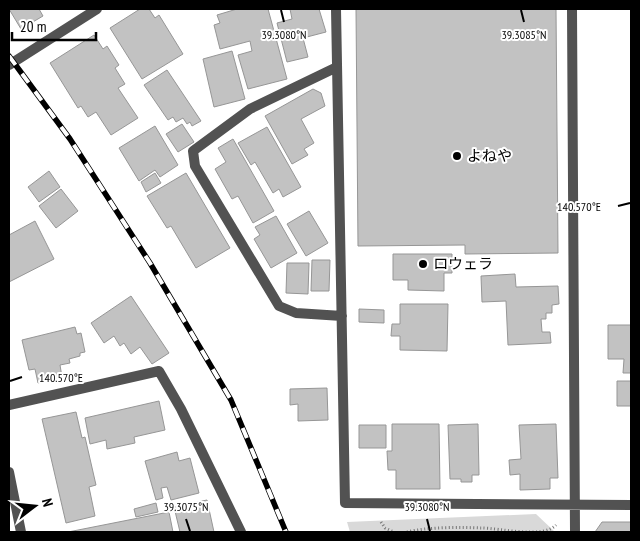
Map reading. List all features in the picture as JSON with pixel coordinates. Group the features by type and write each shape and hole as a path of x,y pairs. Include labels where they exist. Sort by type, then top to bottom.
{"street":[{"path":"9,65 97,9"},
{"path":"336,9 345,503 631,505"},
{"path":"572,9 575,532"},
{"path":"337,67 250,109 193,151 195,166 280,306 296,313 342,316"},
{"path":"9,405 159,371 182,408 241,532"},
{"path":"9,472 21,532"}],"path":[{"path":"408,532 480,528 537,532 552,531 576,506"}],"shaded area":[{"path":"536,514 555,532 350,532 347,522"}],"building":[{"path":"9,9 39,9 43,16 21,29"},
{"path":"140,9 149,9 155,18 159,15 183,54 142,79 110,28"},
{"path":"237,9 268,9 287,79 248,89 238,55 252,51 250,41 220,49 214,25 220,23 217,15"},
{"path":"290,9 319,9 326,32 303,38 308,57 287,62 277,23 292,19"},
{"name":"よねや","path":"356,9 556,9 558,253 465,254 465,245 358,246"},
{"path":"94,35 103,49 107,46 119,65 115,68 125,84 118,88 138,118 111,135 96,112 88,117 81,106 78,108 50,63"},
{"path":"232,51 245,99 214,107 203,59"},
{"path":"167,70 201,121 192,126 190,122 187,124 183,118 176,122 173,117 168,120 144,85"},
{"path":"313,89 321,93 325,106 301,119 314,143 304,149 308,155 292,164 265,116"},
{"path":"182,124 194,142 178,152 166,134"},
{"path":"155,126 178,165 160,177 155,170 139,181 119,148"},
{"path":"267,127 301,187 283,197 279,189 273,193 255,162 251,165 238,143"},
{"path":"233,139 274,211 253,223 238,196 232,199 215,169 226,162 218,148"},
{"path":"49,171 60,187 39,202 28,187"},
{"path":"155,173 161,183 146,192 141,182"},
{"path":"186,173 230,248 196,268 171,226 167,228 147,196"},
{"path":"61,189 78,211 56,228 39,206"},
{"path":"309,211 328,243 306,256 287,224"},
{"path":"276,216 297,253 271,268 254,239 260,235 255,227"},
{"path":"35,221 54,259 9,282 9,235"},
{"name":"ロウェラ","path":"393,254 452,254 452,273 444,273 444,291 408,290 408,280 393,280"},
{"path":"312,260 330,260 329,291 311,291"},
{"path":"287,263 309,263 308,294 286,293"},
{"path":"515,274 516,287 558,286 559,304 552,305 552,313 546,313 546,319 541,319 542,332 550,332 551,343 508,345 506,301 482,302 481,276"},
{"path":"131,296 169,353 152,364 140,347 131,354 124,343 120,346 114,336 104,343 91,323"},
{"path":"400,304 448,304 447,351 400,350 400,336 391,336 392,324 400,324"},
{"path":"359,309 384,310 384,323 359,322"},
{"path":"608,325 631,325 631,373 623,373 624,359 608,359"},
{"path":"75,327 77,334 81,333 85,352 80,353 80,356 69,359 70,363 60,365 62,377 38,383 35,369 29,370 22,340"},
{"path":"617,381 631,381 631,406 617,406"},
{"path":"327,388 328,420 298,421 298,404 290,405 290,389"},
{"path":"159,401 165,430 134,437 135,443 107,449 106,440 90,444 85,418"},
{"path":"76,412 82,438 85,437 96,485 89,487 95,516 66,523 42,419"},
{"path":"392,424 439,424 440,489 396,489 396,470 388,470 387,451 392,451"},
{"path":"478,424 479,475 472,475 472,482 450,479 448,425"},
{"path":"556,424 558,478 550,478 550,489 520,490 520,474 510,475 509,460 521,459 519,425"},
{"path":"359,425 386,425 386,448 359,448"},
{"path":"177,452 179,461 190,458 199,493 171,500 167,487 161,488 163,498 156,500 145,461"},
{"path":"207,500 214,532 180,532 174,507"},
{"path":"156,503 158,512 136,517 134,509"},
{"path":"169,512 173,532 68,532"},
{"path":"602,522 631,522 631,532 595,532"}],"railway":[{"path":"9,56 70,139 150,263 231,400 286,532"}],"place":[{"name":"よねや","path":"457,156"},
{"name":"ロウェラ","path":"423,264"}]}
